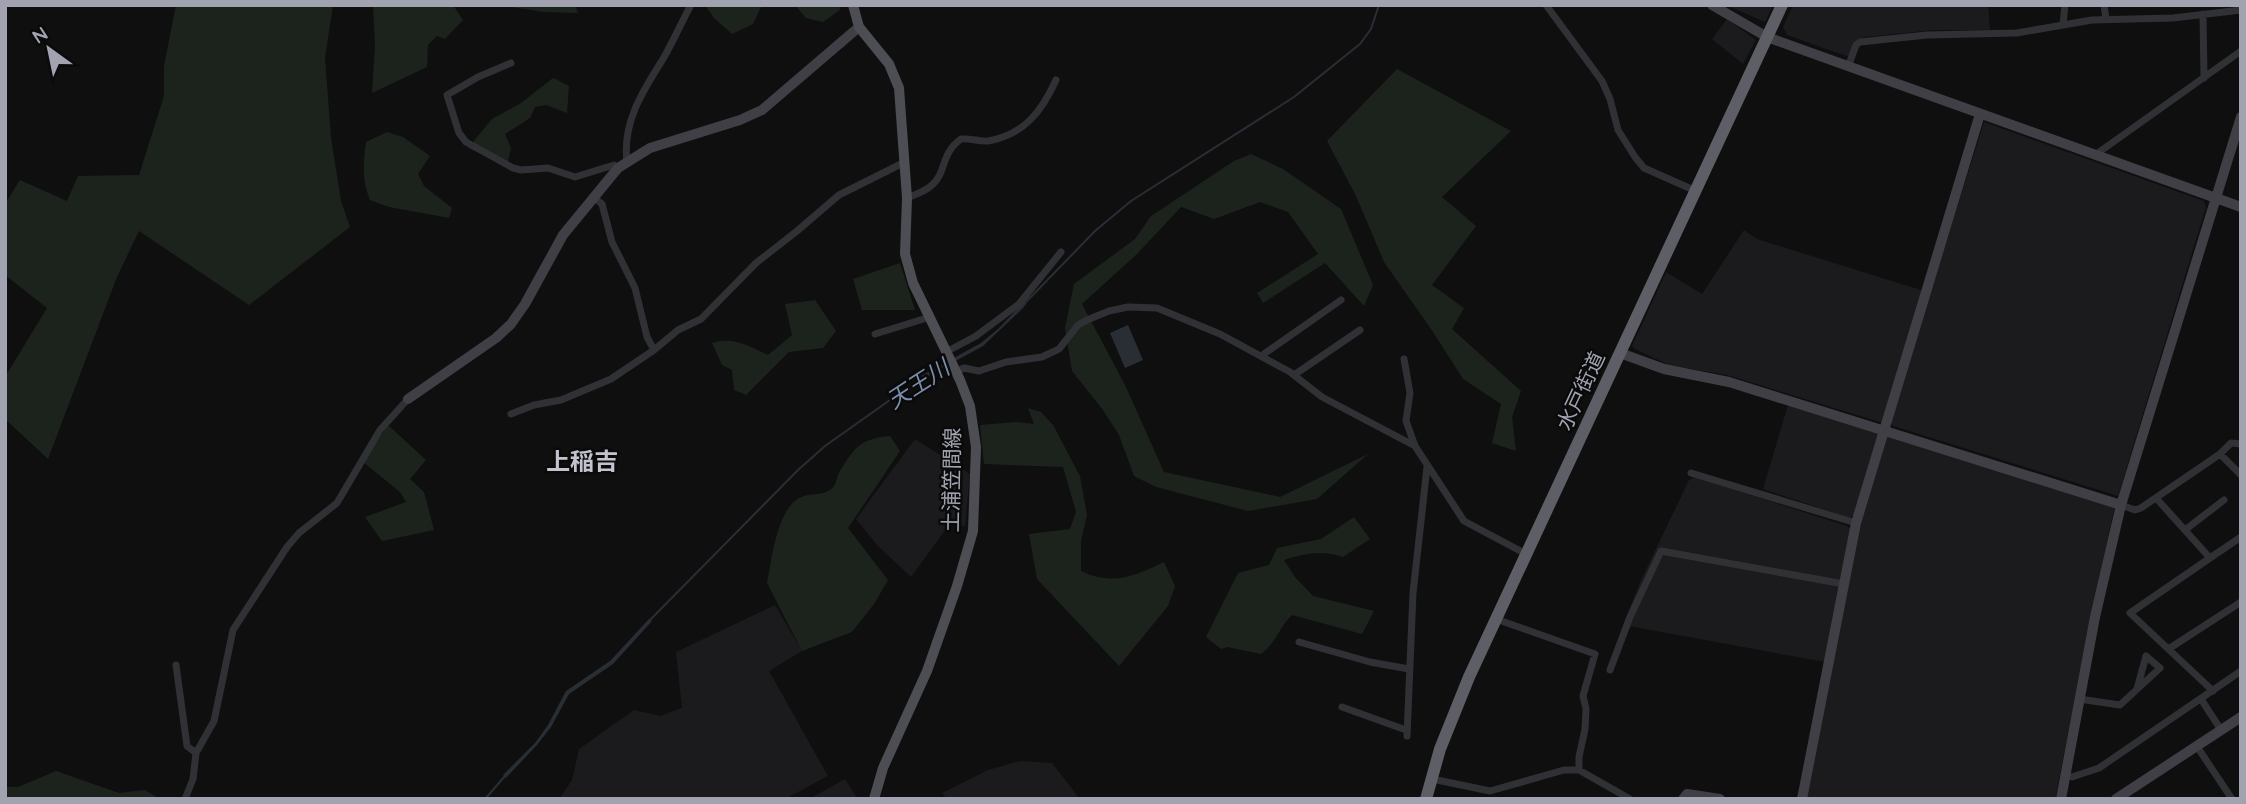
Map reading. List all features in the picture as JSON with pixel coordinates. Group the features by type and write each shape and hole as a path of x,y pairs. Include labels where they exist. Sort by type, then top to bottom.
{"highway":[{"name":"水戸街道","path":"1426,799 1456,708 1782,5"}],"main road":[{"name":"土浦笠間線","path":"853,5 859,27 884,57 899,88 907,198 907,264 913,283 970,406 975,430 972,531 957,586 931,659 883,768 874,799"}],"street":[{"path":"623,165 628,129 637,103 691,5"},
{"path":"1546,5 1602,81 1618,130 1635,157 1644,168 1696,191"},
{"path":"1712,5 1767,37 2241,207"},
{"path":"2063,24 2065,5"},
{"path":"2104,5 2106,19"},
{"path":"1848,67 1860,42 1927,35 2017,33 2106,19 2173,18 2206,11 2241,10"},
{"path":"2204,78 2206,11"},
{"path":"185,799 192,779 196,753 214,721 233,630 287,547 299,533 337,503 389,418 408,399 496,338 511,324 563,235 623,165 662,143 740,120 762,110 859,27"},
{"path":"2095,155 2241,51"},
{"path":"511,63 478,76 447,95 459,133 466,142 521,170 548,168 575,177 614,165 623,165"},
{"path":"907,198 932,185 943,168 948,150 961,139 985,142 1005,136 1027,123 1045,104 1056,80"},
{"path":"1802,799 1856,523 1980,114"},
{"path":"2061,799 2106,564 2121,505 2241,117"},
{"path":"511,414 534,405 561,400 611,379 678,330 701,319 756,263 839,195 905,162"},
{"path":"593,197 602,204 612,242 635,288 654,350"},
{"path":"1061,252 1019,304 976,336 951,362 979,371 1006,362 1042,357 1064,344 1078,325 1109,312 1144,306 1172,313 1220,334 1294,375 1322,397 1415,446"},
{"path":"1261,356 1341,300"},
{"path":"875,334 930,317"},
{"path":"1294,375 1360,330"},
{"path":"1620,353 1664,369 1729,382 1884,429 2135,510 2220,454 2231,443 2241,444"},
{"path":"1404,359 1410,393 1406,421 1415,446 1427,467 1464,520 1526,554"},
{"path":"2220,454 2241,475"},
{"path":"1342,707 1406,733 1413,593 1427,467"},
{"path":"1691,473 1856,523"},
{"path":"2156,498 2210,558"},
{"path":"2185,530 2224,500"},
{"path":"2213,691 2130,613 2241,537"},
{"path":"1610,670 1630,617 1661,551 1844,584"},
{"path":"2169,648 2241,602"},
{"path":"1496,619 1595,654 1583,696 1586,709 1585,729 1578,757 1580,770"},
{"path":"1299,642 1370,662 1409,669"},
{"path":"176,665 187,746 196,753"},
{"path":"2065,775 2072,776 2099,768 2241,671"},
{"path":"2079,699 2120,705 2137,689"},
{"path":"2201,699 2221,730"},
{"path":"2116,799 2241,717"},
{"path":"2196,745 2232,799"},
{"path":"1432,779 1490,791 1564,770 1580,770 1630,799"},
{"path":"1684,799 1687,794 1720,799"}],"shaded area":[{"path":"176,5 333,5 325,58 331,138 341,201 350,227 249,305 139,231 117,277 48,459 5,419 5,377 47,308 5,275 5,204 20,180 67,201 78,176 139,175 164,96 164,66"},
{"path":"373,5 453,5 463,20 445,39 437,36 428,45 427,67 372,93 375,47"},
{"path":"499,5 575,5 578,13 544,12"},
{"path":"705,5 762,5 753,24 732,34 714,18"},
{"path":"795,5 837,5 841,9 823,22 806,18"},
{"path":"1726,5 1773,5 1765,22"},
{"path":"1793,5 1988,5 1990,30 1934,30 1865,37 1858,39 1849,57 1787,35 1783,27"},
{"path":"1727,19 1756,40 1743,64 1712,39"},
{"path":"1397,69 1511,131 1442,197 1476,226 1432,285 1464,308 1452,329 1521,391 1512,417 1516,451 1492,443 1501,404 1463,379 1384,262 1356,196 1327,141"},
{"path":"553,78 569,86 567,113 546,105 535,107 530,118 505,134 511,148 507,165 468,148 492,119 521,103"},
{"path":"1984,122 2204,201 2206,207 2118,496 1893,426 1890,421"},
{"path":"387,132 403,137 430,156 418,174 424,186 452,208 449,218 389,207 370,200 364,171 366,142"},
{"path":"1251,154 1283,169 1341,209 1373,285 1364,306 1325,263 1263,303 1257,293 1318,254 1288,212 1260,202 1214,219 1181,207 1137,254 1082,304 1125,385 1164,472 1280,497 1368,454 1317,499 1248,511 1156,487 1134,476 1119,435 1072,371 1065,328 1074,284 1135,239 1151,216 1234,161"},
{"path":"1744,230 1757,239 1924,291 1883,423 1727,375 1669,365 1632,346 1666,272 1702,294"},
{"path":"900,263 915,310 862,310 853,279"},
{"path":"815,300 836,331 823,348 789,352 746,395 734,390 732,370 722,365 712,343 734,341 768,355 792,335 785,304"},
{"path":"1025,301 1027,303 1022,309 983,346 921,380 892,401 890,398 905,390 919,377 981,343"},
{"path":"1128,325 1143,360 1125,368 1110,333"},
{"path":"1788,405 1879,432 1855,514 1850,518 1763,489"},
{"path":"1028,408 1041,412 1053,425 1080,476 1087,515 1081,541 1081,571 1103,578 1123,577 1164,562 1175,586 1168,606 1119,666 1037,579 1029,534 1070,529 1076,512 1063,467 984,464 980,425 1016,422 1034,424"},
{"path":"388,425 426,460 410,479 424,492 434,530 382,541 365,517 406,502 400,492 363,462"},
{"path":"1887,435 2115,504 2055,799 1804,799 1856,532"},
{"path":"890,436 900,451 848,528 888,580 874,604 852,632 802,651 767,583 782,521 795,501 831,489 845,462 860,445 872,439"},
{"path":"915,439 970,474 965,526 949,525 911,577 878,546 856,519"},
{"path":"1695,477 1851,529 1825,662 1623,625 1641,580 1689,480"},
{"path":"1354,517 1370,539 1343,557 1314,553 1284,560 1313,596 1374,611 1362,634 1292,615 1261,654 1227,647 1221,649 1206,637 1238,573 1269,565 1277,548 1321,539"},
{"path":"775,605 802,651 769,671 828,776 785,799 559,799 572,780 579,749 634,710 660,716 682,708 676,652"},
{"path":"649,619 652,621 613,664 569,694 551,727 506,778 503,775 535,743 548,725 566,691 610,661"},
{"path":"1020,761 1052,763 1080,799 947,799 942,793 988,770"},
{"path":"56,771 119,793 145,790 160,799 5,799 5,787 18,787"},
{"path":"845,779 858,799 809,799"}],"waterway":[{"name":"天王川","path":"1027,301 1095,231 1131,201 1294,97 1360,44 1371,29 1379,5"},
{"name":"天王川","path":"650,620 798,470 825,446 890,400"},
{"name":"天王川","path":"485,799 505,776"}],"district":[{"name":"上稲吉","path":"582,462"}]}
